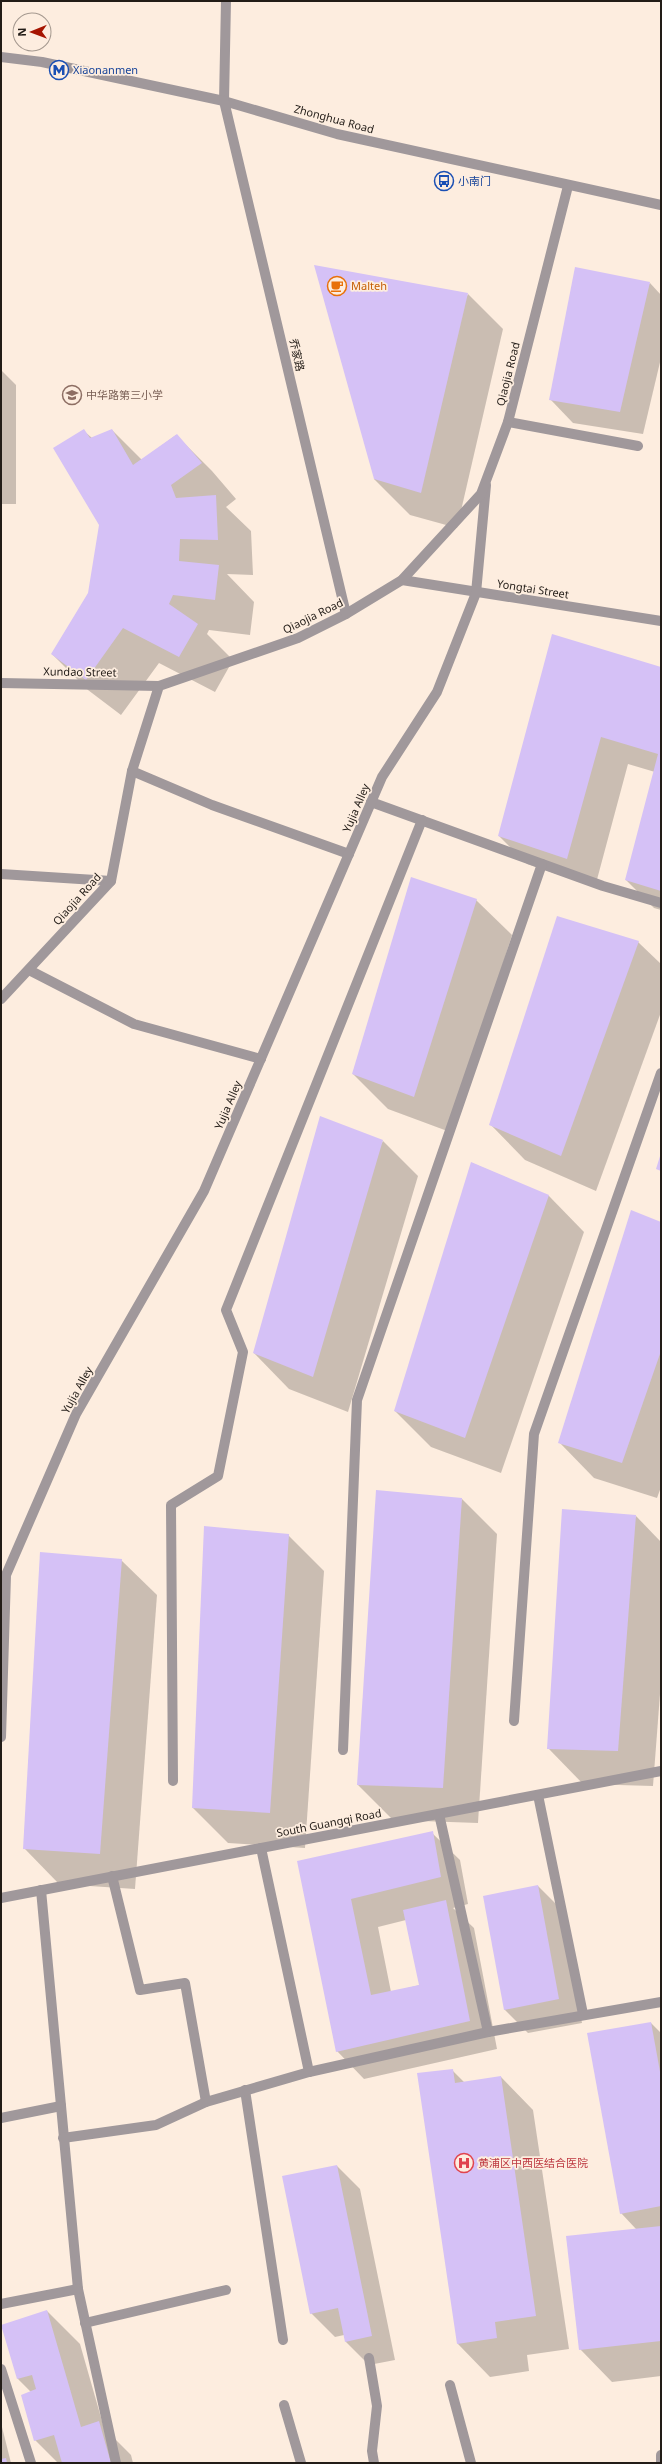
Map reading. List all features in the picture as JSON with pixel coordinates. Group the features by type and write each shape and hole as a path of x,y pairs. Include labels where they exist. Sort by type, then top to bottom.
{"street":[{"name":"乔家路","path":"226,1 224,101 346,614"},
{"name":"Zhonghua Road","path":"1,57 42,62 224,101 337,134 568,186 661,205"},
{"name":"Qiaojia Road","path":"1,999 111,881 132,771 159,686 298,638 346,614 402,580 481,494 508,422 568,186"},
{"path":"508,422 638,446"},
{"name":"Yujia Alley","path":"1,1737 3,1612 6,1575 76,1414 204,1192 382,777 436,692 476,593 486,481"},
{"name":"Yongtai Street","path":"402,580 476,593 661,621"},
{"name":"Xundao Street","path":"1,683 159,686"},
{"path":"132,771 212,805 349,854"},
{"path":"371,802 602,886 661,903"},
{"path":"173,1781 171,1505 218,1476 243,1352 226,1310 422,820"},
{"path":"343,1750 357,1400 542,864"},
{"path":"1,874 111,881"},
{"path":"29,970 134,1024 261,1059"},
{"path":"514,1721 534,1434 661,1073"},
{"name":"South Guangqi Road","path":"1,1898 661,1771"},
{"path":"538,1795 583,2014"},
{"path":"439,1814 488,2032"},
{"path":"261,1848 309,2072"},
{"path":"112,1876 140,1990 185,1983 206,2102"},
{"path":"41,1890 78,2289 116,2463"},
{"path":"63,2138 156,2125 206,2102 309,2072 488,2032 583,2014 661,2002"},
{"path":"245,2090 283,2340"},
{"path":"1,2118 61,2106"},
{"path":"1,2304 78,2289"},
{"path":"85,2324 226,2290"},
{"path":"369,2358 377,2406 372,2451 374,2463"},
{"path":"1,2369 31,2463"},
{"path":"450,2385 471,2463"},
{"path":"284,2404 301,2463"},
{"path":"661,2455 661,2463"}],"building":[{"path":"314,265 468,293 421,493 374,479"},
{"path":"575,267 650,282 620,412 549,400"},
{"path":"84,429 90,438 112,429 133,465 177,434 202,463 171,485 176,498 216,495 218,540 180,539 179,561 219,565 215,600 173,595 169,604 198,624 179,657 123,628 86,680 51,654 88,593 99,525 53,448"},
{"path":"552,634 661,667 661,891 625,880 658,754 601,737 567,859 498,836"},
{"path":"411,877 477,899 414,1097 352,1074"},
{"path":"557,916 639,941 561,1156 489,1125"},
{"path":"320,1116 383,1140 313,1377 253,1353"},
{"path":"661,1153 661,1171 656,1169"},
{"path":"471,1162 549,1195 465,1438 394,1411"},
{"path":"631,1210 661,1222 661,1351 622,1463 558,1443"},
{"path":"376,1490 462,1498 443,1788 357,1785"},
{"path":"562,1509 636,1515 618,1751 547,1749"},
{"path":"204,1526 289,1534 270,1813 192,1808"},
{"path":"40,1552 122,1559 100,1854 23,1849"},
{"path":"433,1831 441,1877 351,1899 371,1995 419,1985 403,1910 446,1900 470,2021 336,2052 297,1861"},
{"path":"538,1885 559,1999 504,2010 483,1896"},
{"path":"651,2022 661,2077 661,2206 620,2214 587,2033"},
{"path":"453,2069 455,2083 501,2076 536,2316 495,2322 497,2338 457,2344 417,2073"},
{"path":"337,2165 372,2336 345,2342 338,2308 310,2314 282,2176"},
{"path":"661,2226 661,2341 579,2350 566,2236"},
{"path":"47,2310 81,2427 99,2421 111,2463 62,2463 54,2435 34,2441 21,2395 36,2389 32,2375 17,2379 1,2325"},
{"path":"6,2458 7,2463 1,2463 1,2459"}],"place":[{"name":"Xiaonanmen","path":"59,70"},
{"name":"小南门","path":"444,181"},
{"name":"Malteh","path":"337,286"},
{"name":"中华路第三小学","path":"72,395"},
{"name":"黄浦区中西医结合医院","path":"464,2163"}]}
